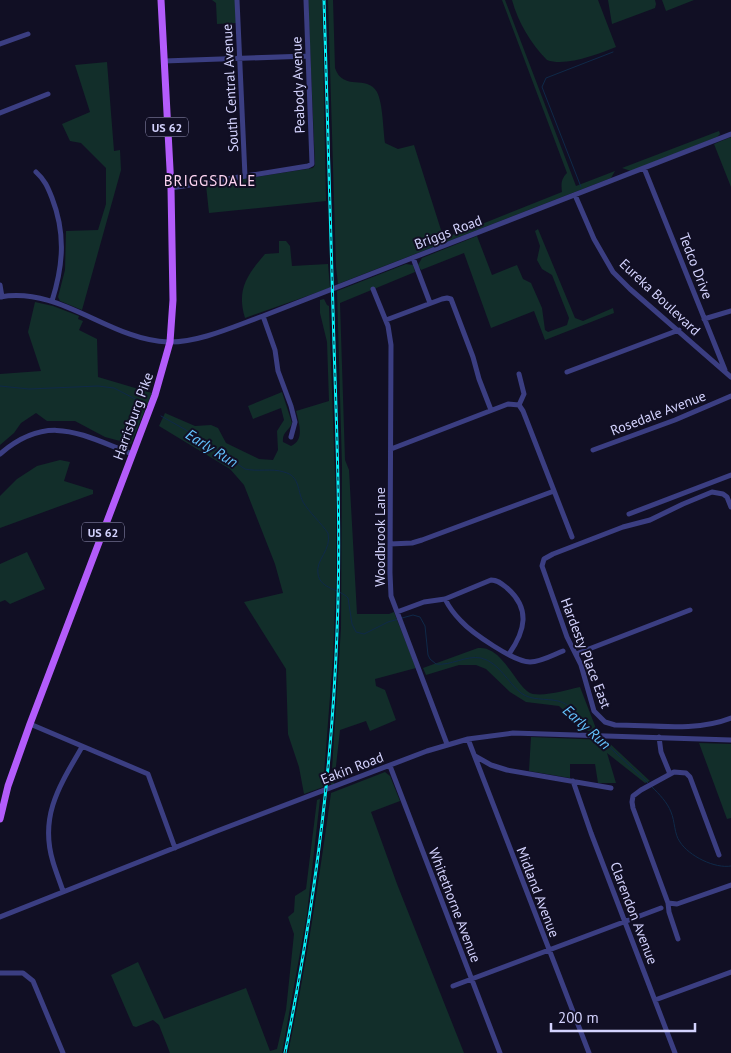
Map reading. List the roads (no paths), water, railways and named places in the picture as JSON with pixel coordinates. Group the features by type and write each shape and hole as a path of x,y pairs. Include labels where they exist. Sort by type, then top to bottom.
{"main road":[{"name":"Harrisburg Pike","path":"0,819 8,786 30,724 155,395 170,342 173,300 161,0"}],"street":[{"name":"South Central Avenue","path":"237,0 245,176"},
{"name":"Peabody Avenue","path":"245,176 308,166 312,162 306,0"},
{"path":"0,44 28,34"},
{"path":"164,61 308,56"},
{"path":"0,113 48,94"},
{"name":"Briggs Road","path":"1,297 24,296 52,301 131,334 158,341 183,342 263,316 731,134"},
{"name":"Tedco Drive","path":"644,168 704,319 729,375"},
{"path":"36,172 42,177 48,187 56,207 62,235 60,272 52,301"},
{"path":"170,188 245,176"},
{"name":"Eureka Boulevard","path":"575,195 594,239 613,272 729,375"},
{"path":"413,258 430,303"},
{"path":"0,285 1,297"},
{"name":"Woodbrook Lane","path":"373,289 386,320 391,345 391,596 447,744"},
{"path":"386,320 445,298 452,301 491,410"},
{"path":"704,319 731,311"},
{"path":"263,316 275,350 278,371 291,406 294,422 291,437"},
{"path":"567,372 679,330"},
{"path":"519,374 524,394 519,405"},
{"name":"Rosedale Avenue","path":"593,450 731,396"},
{"path":"391,449 508,404 514,403 519,405 572,538"},
{"path":"0,454 25,436 52,430 78,433 133,454"},
{"path":"629,514 731,475"},
{"path":"390,544 412,543 434,536 554,491"},
{"name":"Hardesty Place East","path":"731,507 723,494 712,492 650,520 622,527 547,556 542,566 564,631 581,665 594,711 604,722 615,725 701,727 717,724 731,718"},
{"path":"399,617 424,602 446,599 491,580 498,581 509,590 520,605 523,621 522,633 509,654"},
{"path":"446,599 460,620 472,631 523,661 534,661 563,651"},
{"path":"576,654 690,610"},
{"path":"30,724 148,774 175,848"},
{"name":"Eakin Road","path":"0,917 63,891 447,744 513,733 731,740"},
{"path":"659,737 661,752 670,774"},
{"name":"Midland Avenue","path":"468,739 588,1053"},
{"path":"63,891 52,861 48,838 48,824 56,794 82,746"},
{"path":"474,755 500,768 611,788"},
{"name":"Whitethorne Avenue","path":"390,766 500,1053"},
{"path":"678,939 668,903 632,802 634,796 670,774 680,771 686,773 690,777 719,855"},
{"name":"Clarendon Avenue","path":"573,781 675,1053"},
{"path":"668,903 677,904 731,885"},
{"path":"453,986 661,908"},
{"path":"655,1000 731,972"},
{"path":"0,973 23,973 33,980 63,1053"}],"waterway":[{"path":"581,187 542,87 546,78 613,52"},
{"name":"Early Run","path":"0,386 29,389 98,386 114,388 143,403"},
{"name":"Early Run","path":"161,416 186,430 245,469 279,471 293,477 303,502 328,533 328,545 318,569 320,579 326,586 348,598 352,624 356,632 364,634 388,622 399,619"},
{"name":"Early Run","path":"402,618 413,615 420,617 425,626 428,655 436,664 475,657 487,660 498,668 516,689 525,696 563,703 573,710 595,733"},
{"name":"Early Run","path":"600,738 648,783"},
{"name":"Early Run","path":"652,787 669,808 677,835 684,847 696,857 710,863 731,866"}],"railway":[{"path":"285,1053 320,843 331,738 337,632 338,488 324,0"}],"district":[{"name":"BRIGGSDALE","path":"210,180"}]}
